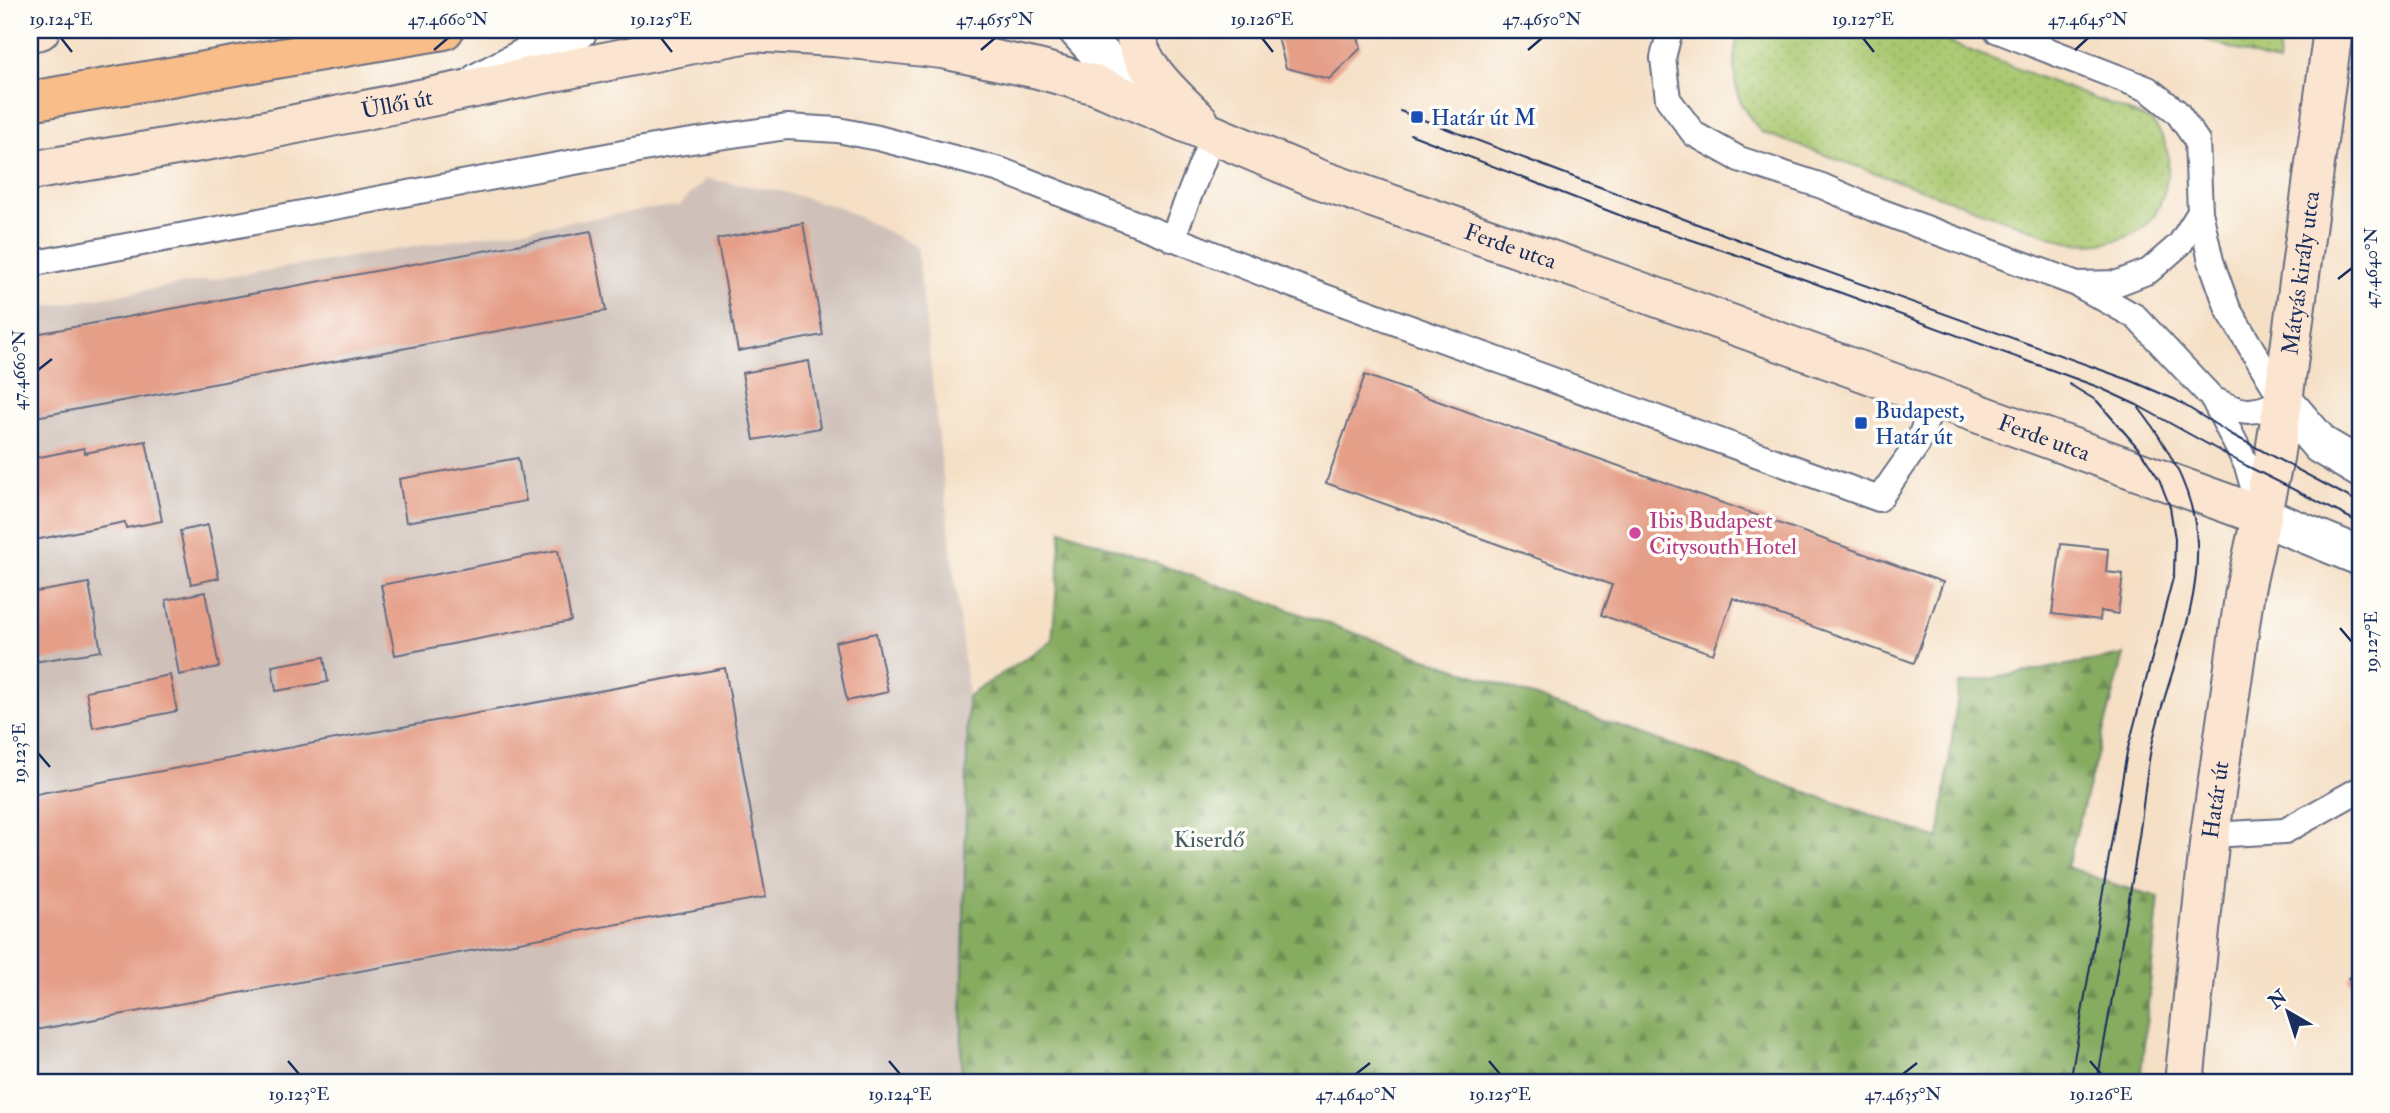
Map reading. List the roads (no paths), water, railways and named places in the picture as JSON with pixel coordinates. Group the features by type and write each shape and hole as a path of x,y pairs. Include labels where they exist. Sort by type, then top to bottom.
{"main road":[{"path":"30,32 40,30"},
{"path":"30,101 444,30"},
{"path":"1134,30 1136,43 1148,66 1163,85 1213,135"},
{"name":"Mátyás király utca","path":"2262,516 2283,401 2333,30"},
{"name":"Üllői út","path":"30,172 246,134 756,31"},
{"name":"Ferde utca","path":"756,31 834,37 974,54 1096,85 1316,178 2262,516"},
{"name":"Határ út","path":"2184,1083 2210,835 2245,590 2262,516"}],"street":[{"path":"462,91 578,30"},
{"path":"1078,30 1148,106"},
{"path":"2283,401 2321,445 2360,468"},
{"path":"2262,516 2360,555"}],"lane":[{"path":"1670,30 1663,58 1668,99 1694,134 1739,159 1822,186 1877,210 2077,284 2136,317 2213,398 2248,466 2262,516"},
{"path":"1996,30 2148,89 2177,112 2197,141 2200,212 2211,261 2228,309 2283,401 2261,411 2235,410 2213,398"},
{"path":"30,264 665,145 787,127 838,130 1000,170 1287,283 1879,499 1917,445 1935,398"},
{"path":"1172,239 1213,135"},
{"path":"2077,284 2118,283 2149,271 2180,244 2200,212"},
{"path":"2210,835 2285,831 2360,789"}],"tram line":[{"path":"1400,111 1747,243 2132,381 2176,400 2231,434 2360,503"},
{"path":"1410,134 1632,220 1743,257 2098,387 2360,523"},
{"path":"2069,384 2097,401 2139,449 2159,479 2170,507 2175,539 2174,574 2127,752 2070,1083"},
{"path":"2097,1083 2140,831 2151,749 2187,621 2196,569 2195,525 2186,489 2170,455 2139,408"}],"place":[{"name":"Határ út M","path":"1417,117"},
{"name":"Budapest, Határ út","path":"1861,423"},
{"name":"Ibis Budapest Citysouth Hotel","path":"1635,533"}],"park label":[{"name":"Kiserdő","path":"1209,839"}]}
